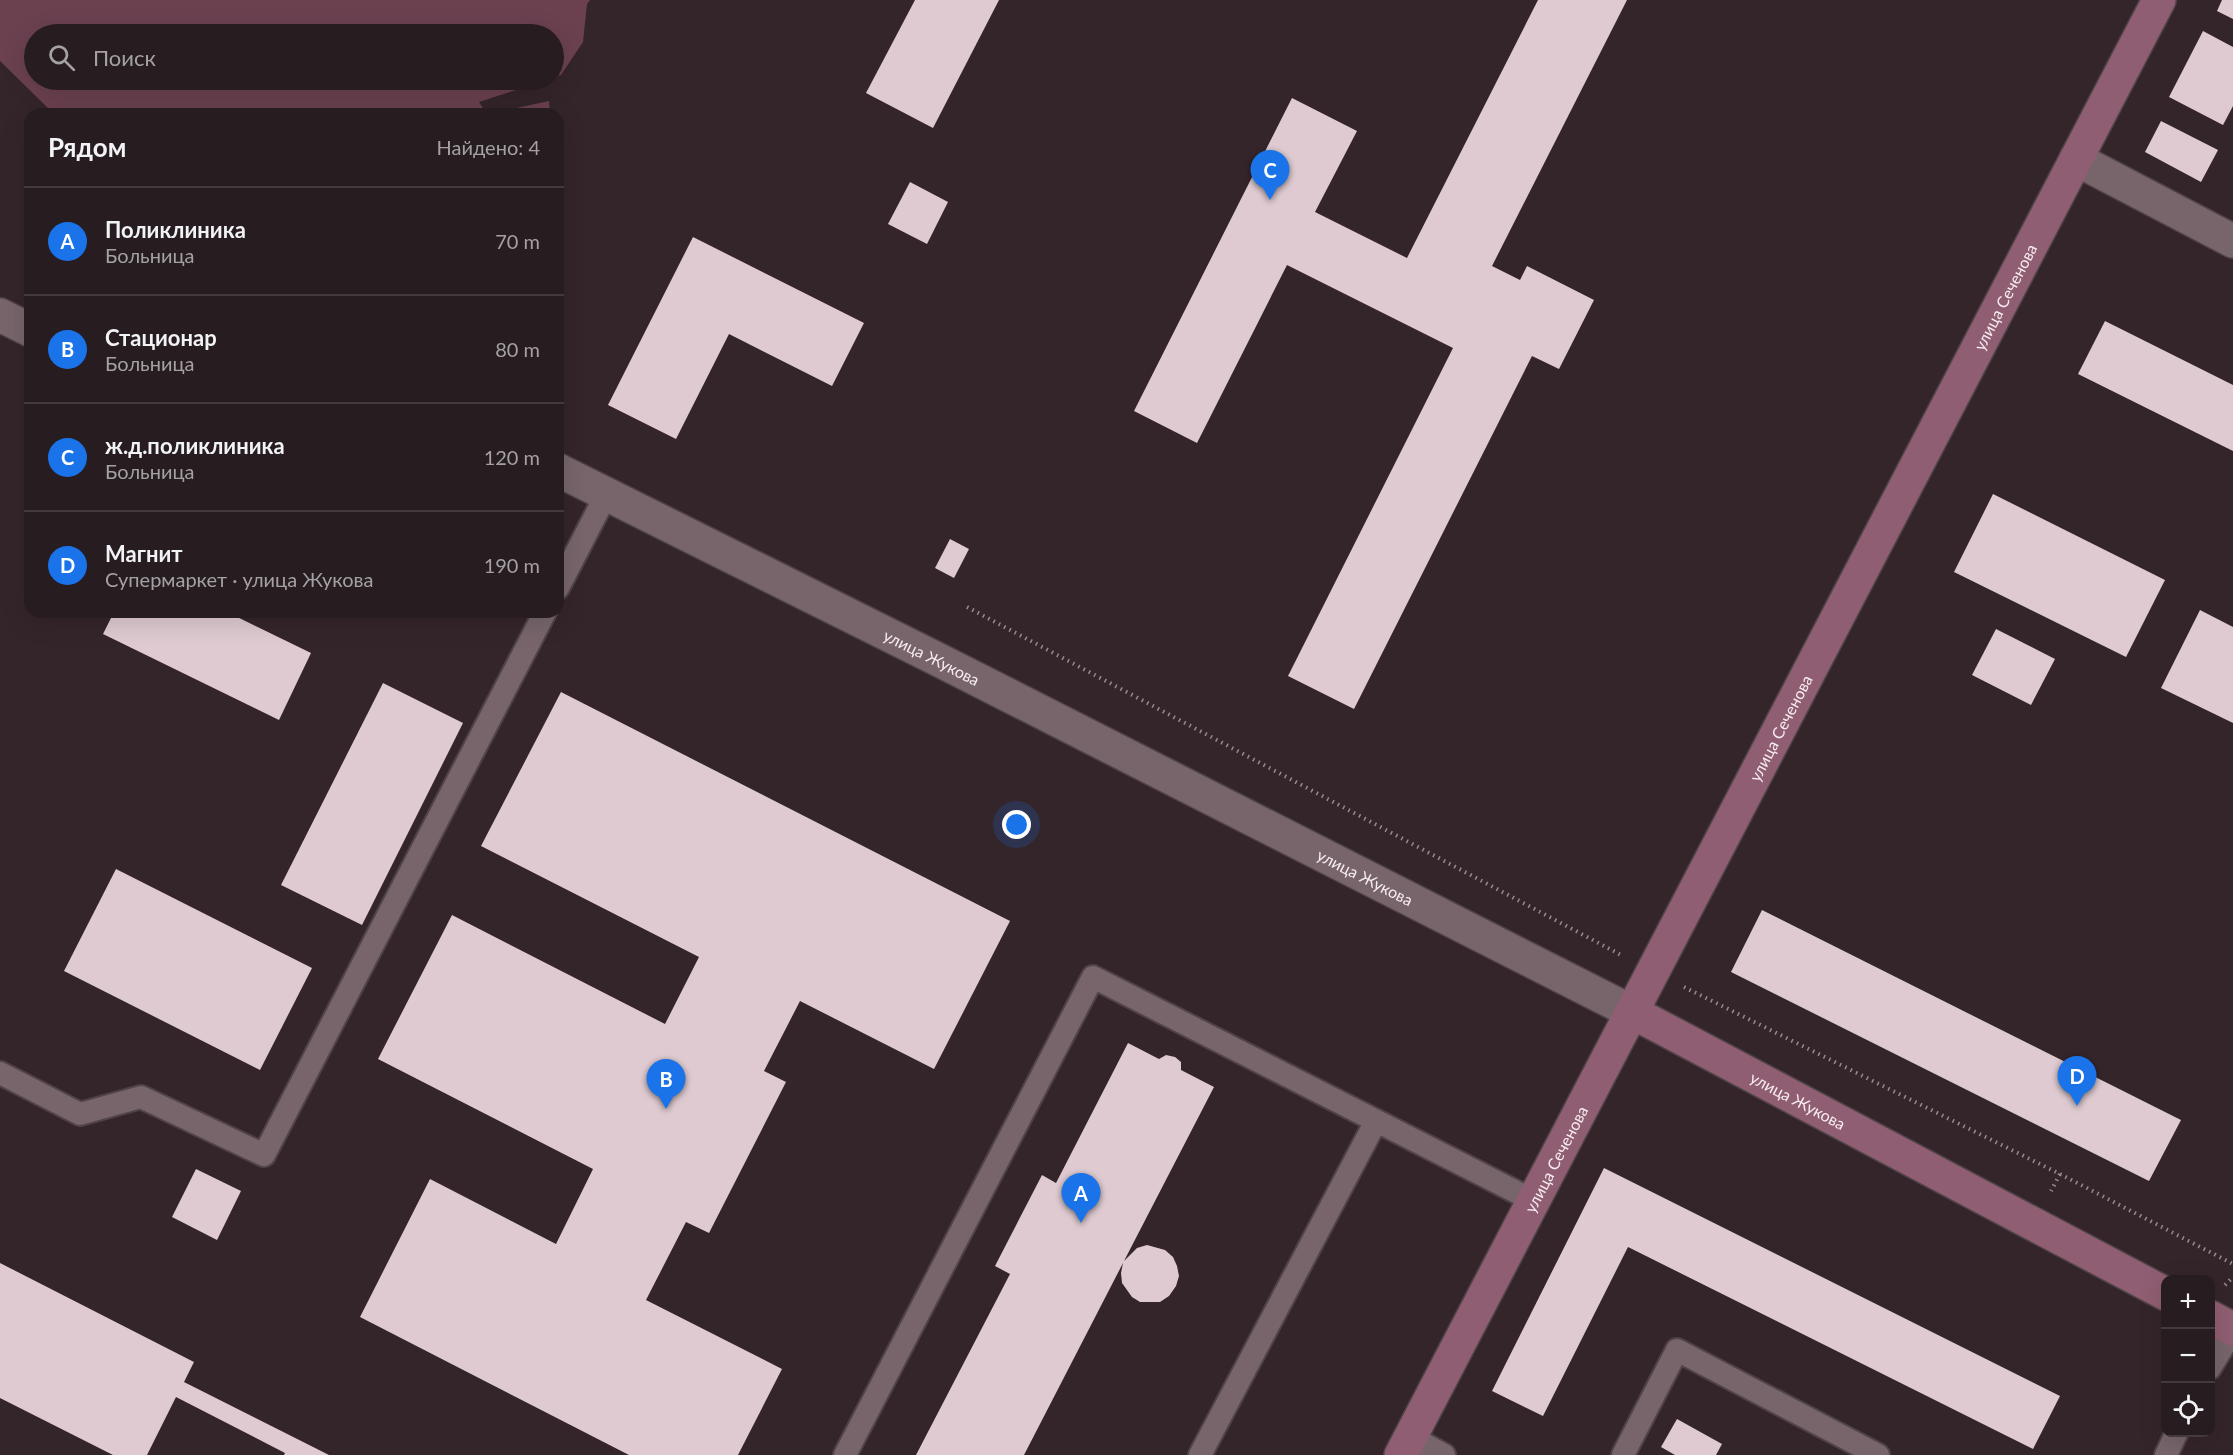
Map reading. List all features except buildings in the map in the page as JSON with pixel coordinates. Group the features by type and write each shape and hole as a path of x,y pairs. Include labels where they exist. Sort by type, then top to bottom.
{"main road":[{"name":"улица Сеченова","path":"1406,1446 2159,0"},
{"name":"улица Жукова","path":"1632,1012 2161,1291"},
{"path":"2215,1319 2233,1329"}],"street":[{"path":"2076,159 2233,241"},
{"path":"0,315 24,327"},
{"name":"улица Жукова","path":"564,472 1632,1012"}],"lane":[{"path":"564,576 607,493"},
{"path":"0,1073 80,1114 141,1097 264,1155 542,618"},
{"path":"845,1455 1093,977 1534,1201"},
{"path":"1200,1455 1376,1121"},
{"path":"2215,1361 2233,1329"},
{"path":"1623,1455 1677,1350 1878,1455"},
{"path":"2166,1455 2175,1437"},
{"path":"1406,1446 1444,1455"}],"path":[{"path":"967,607 1653,972 2060,1174 2233,1263"},
{"path":"2051,1191 2060,1174"}],"shaded area":[{"path":"0,0 590,0 587,4 583,42 564,70 564,24 24,24 24,85 0,61"},
{"path":"30,90 516,90 479,102 483,108 48,108"},
{"path":"549,101 550,108 516,108"}],"place":[{"name":"ж.д.поликлиника","path":"1270,200"},
{"name":"Магнит","path":"2077,1106"},
{"name":"Стационар","path":"666,1109"},
{"name":"Поликлиника","path":"1081,1223"}]}
